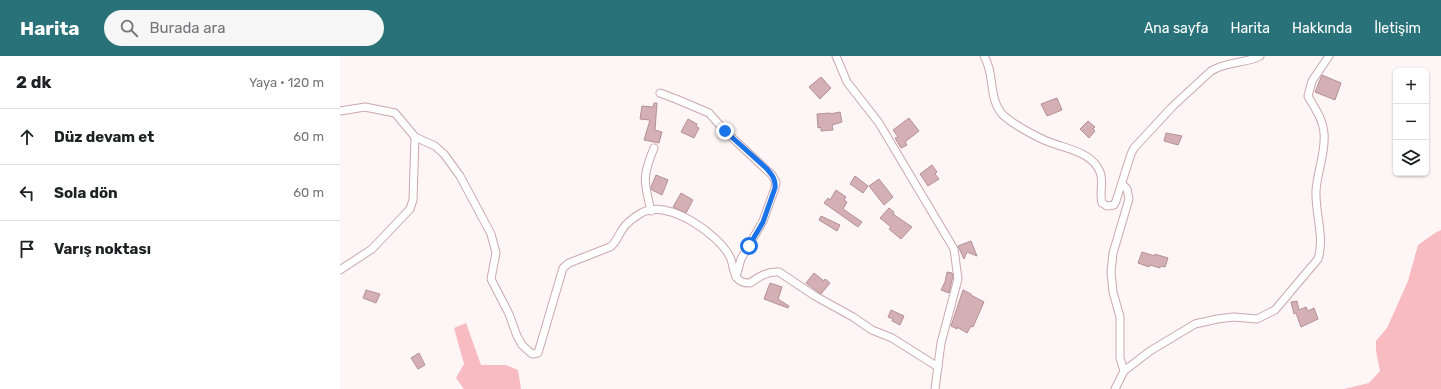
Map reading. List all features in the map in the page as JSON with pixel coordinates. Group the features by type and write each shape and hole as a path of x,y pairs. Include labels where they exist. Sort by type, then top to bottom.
{"street":[{"path":"836,56 847,82 879,123 954,249 958,279 941,343 935,389"},
{"path":"984,56 990,72 995,102 998,108 1007,118 1038,138 1077,151 1091,161 1100,172 1102,185 1101,198 1104,205 1107,206 1114,205 1134,148 1179,101 1217,67 1260,56"},
{"path":"1115,389 1124,371 1150,351 1195,324 1234,317 1257,319 1275,310 1318,259 1322,248 1316,204 1316,190 1324,134 1321,118 1308,96 1312,81 1329,56"},
{"path":"660,93 709,114 725,131 766,168 774,179 775,188 763,222 741,259 736,278"},
{"path":"340,111 365,107 395,113 415,137 435,146 444,154 460,176 491,234 496,253 491,279 509,314 517,336 522,345 532,354 538,353 563,268 568,263 614,245 622,228 641,213 666,211 680,215 699,225 715,237 730,257 736,278 743,283 750,284 761,276 772,272 779,272 815,296 853,317 872,330 892,338 938,367"},
{"path":"340,270 372,249 410,209 413,200 415,137"},
{"path":"651,211 644,182 647,165 654,148"},
{"path":"1122,184 1127,189 1128,199 1113,253 1111,272 1120,317 1121,362 1124,371"}],"shaded area":[{"path":"1441,230 1441,389 1344,389 1369,383 1380,371 1376,351 1376,341 1387,328 1408,281 1418,245"},
{"path":"466,323 481,365 506,365 518,370 521,389 464,389 456,378 464,364 454,328"}],"building":[{"path":"1322,75 1341,83 1335,100 1315,92"},
{"path":"821,77 831,88 820,99 809,87"},
{"path":"1057,98 1062,110 1047,116 1041,104"},
{"path":"654,103 657,103 655,130 662,132 659,143 644,140 650,120 640,119 642,106 653,107"},
{"path":"840,112 842,122 832,125 833,130 821,131 821,127 818,128 817,114"},
{"path":"909,118 919,131 905,142 907,145 901,148 895,138 898,137 893,130"},
{"path":"688,119 697,124 696,126 699,128 694,138 681,132"},
{"path":"1088,121 1095,127 1093,129 1095,131 1089,138 1080,129"},
{"path":"1166,133 1182,136 1178,145 1164,141"},
{"path":"932,165 937,172 935,174 939,179 928,186 920,174"},
{"path":"656,175 668,180 662,195 652,190 651,187"},
{"path":"855,176 868,186 863,193 850,184"},
{"path":"879,179 893,197 884,205 869,186"},
{"path":"836,190 846,197 844,200 847,202 843,209 862,222 858,227 824,203 828,198 830,200"},
{"path":"681,193 693,200 686,213 673,207"},
{"path":"889,208 894,212 893,214 912,227 901,239 889,229 891,227 880,218"},
{"path":"821,216 840,225 837,231 819,220"},
{"path":"971,241 977,256 967,252 964,259 958,246"},
{"path":"1142,252 1168,258 1165,267 1160,266 1160,268 1150,265 1149,267 1138,263"},
{"path":"947,272 952,273 953,276 949,293 941,290 945,282"},
{"path":"814,273 824,281 825,279 830,283 821,294 806,283"},
{"path":"770,283 782,287 778,299 789,306 788,308 764,299"},
{"path":"366,290 380,294 376,303 363,298"},
{"path":"963,290 984,302 973,327 971,326 967,333 957,327 957,329 951,326"},
{"path":"1297,301 1299,310 1306,307 1308,311 1314,308 1318,319 1301,327 1296,313 1294,314 1291,302"},
{"path":"891,310 904,316 900,325 888,317"},
{"path":"419,353 425,365 418,369 411,358"}],"route":[{"path":"725,131 766,168 776,182 763,222 749,246"}]}
